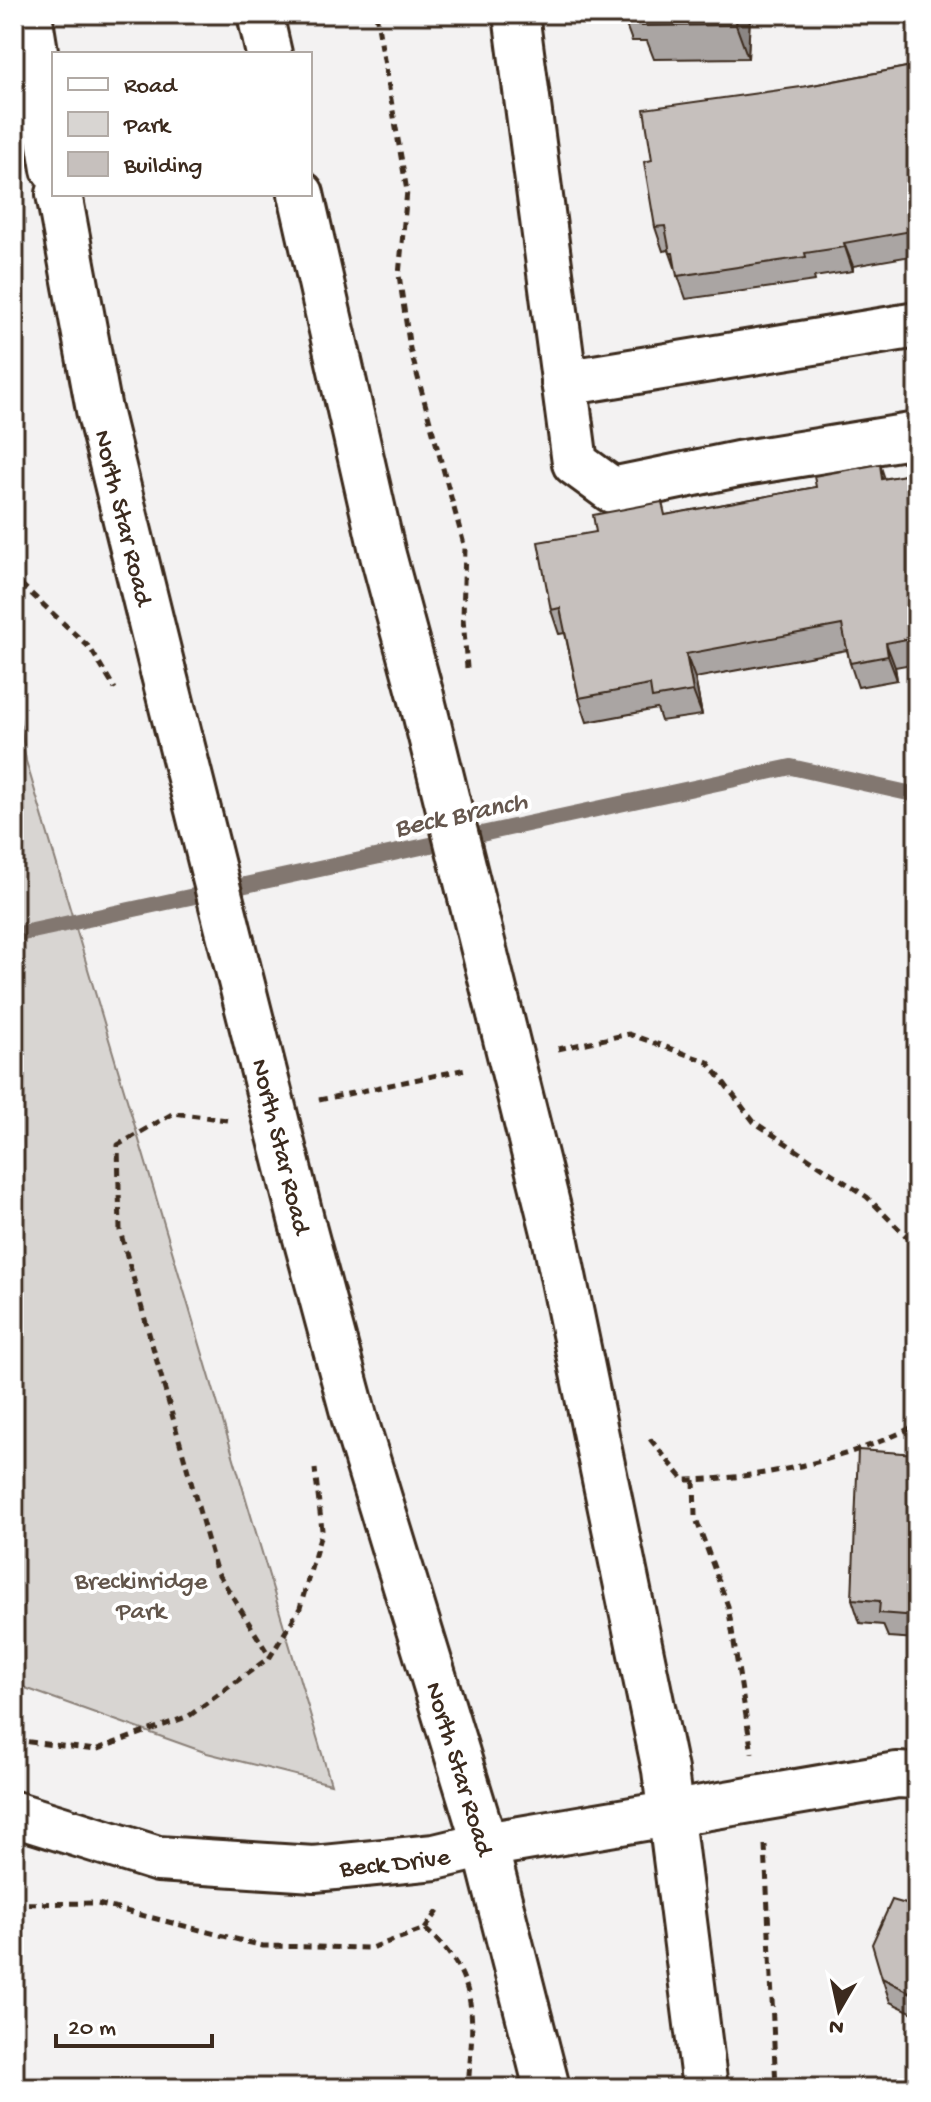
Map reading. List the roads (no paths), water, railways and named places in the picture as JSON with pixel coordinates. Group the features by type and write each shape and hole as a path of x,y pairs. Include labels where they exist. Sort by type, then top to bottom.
{"main road":[{"path":"29,14 52,157"},
{"path":"260,14 269,52"},
{"path":"516,14 575,463 612,490 738,464 917,435"},
{"name":"North Star Road","path":"59,196 99,410 303,1227 355,1420 485,1845 547,2088"},
{"path":"301,196 383,555 554,1232 672,1814 705,2088"},
{"path":"564,383 917,325"},
{"name":"Beck Drive","path":"14,1814 158,1859 314,1869 435,1857 485,1845 897,1775 917,1776"}],"waterway":[{"name":"Beck Branch","path":"14,935 791,767 917,795"}],"park label":[{"name":"Breckinridge Park","path":"141,1594"}]}
